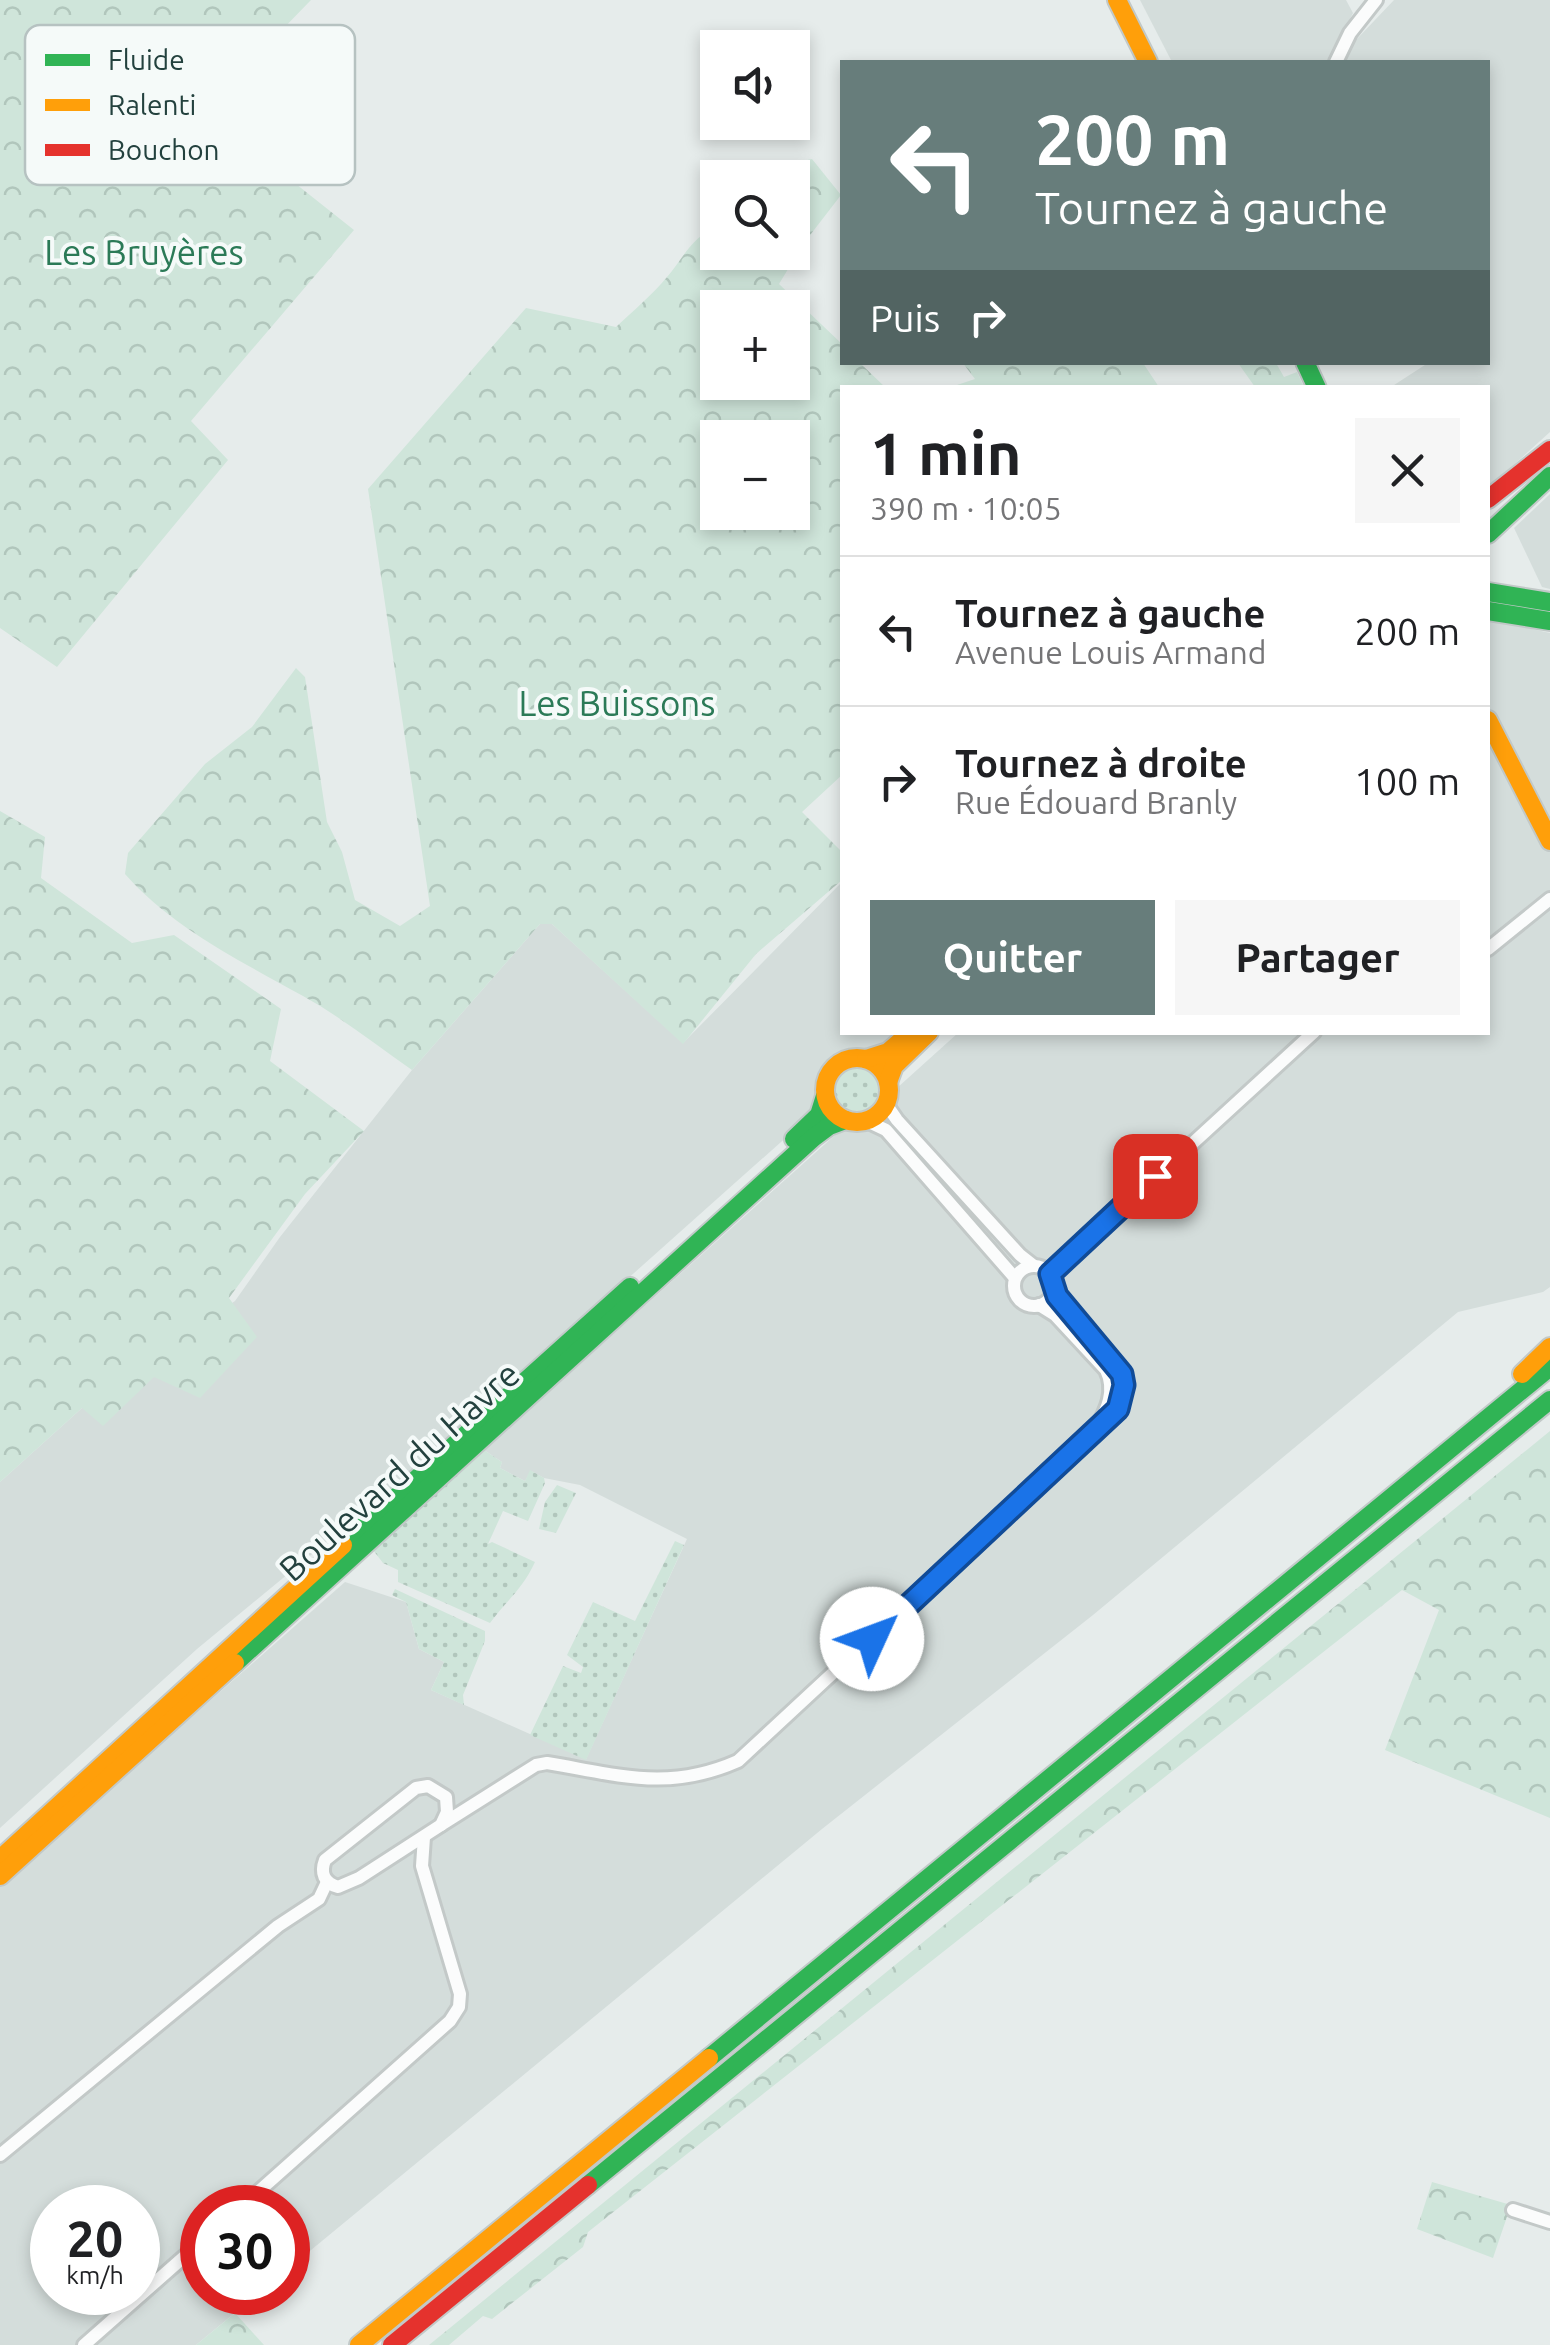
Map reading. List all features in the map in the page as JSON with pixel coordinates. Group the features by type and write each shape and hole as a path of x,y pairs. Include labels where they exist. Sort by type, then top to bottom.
{"main road":[{"path":"1117,0 1147,60"},
{"path":"1130,0 1161,60"},
{"path":"1490,497 1550,450"},
{"path":"1490,532 1550,476"},
{"path":"1495,593 1550,602"},
{"path":"1490,611 1550,622"},
{"path":"1490,724 1550,841"},
{"name":"Boulevard du Havre","path":"0,1858 810,1124 821,1111 827,1078 834,1067 851,1058 866,1060 888,1052 907,1035"},
{"path":"825,1096 832,1111 845,1120 867,1121 886,1104 894,1066 926,1035"},
{"path":"866,1060 880,1068 888,1082"},
{"name":"Boulevard du Havre","path":"0,1876 813,1138 845,1120"},
{"path":"1475,1428 1477,1416 1550,1347"},
{"path":"359,2345 1550,1367"},
{"path":"392,2345 1550,1400"}],"street":[{"path":"1337,60 1350,33 1376,0"},
{"path":"1490,947 1550,899"},
{"path":"1050,1274 1311,1035"},
{"path":"482,1798 446,1798 434,1788 416,1788 325,1860 322,1872 327,1882 338,1887 360,1878 536,1764 664,1780 714,1772 738,1760 1096,1429 1114,1417 1124,1385 1122,1374 1054,1290 1050,1274 1020,1255 886,1104"},
{"path":"867,1121 886,1130 1015,1278 1016,1295 1023,1303 1040,1305 1056,1315 1106,1370 1111,1380 1107,1410 1096,1429"},
{"path":"1015,1278 1022,1269 1034,1266"},
{"path":"1040,1305 1054,1290"},
{"path":"1003,1307 1016,1295"},
{"path":"441,1826 447,1812 446,1798"},
{"path":"266,2185 450,2021 459,2007 460,1994 422,1866 424,1837"},
{"path":"0,2155 278,1926 319,1899 327,1882"},
{"path":"1513,2210 1550,2222"},
{"path":"84,2345 180,2260"}],"shaded area":[{"path":"1140,0 1346,0 1353,13 1329,60 1171,60"},
{"path":"1394,0 1550,0 1550,432 1490,486 1490,385 1394,385 1425,365 1490,365 1490,60 1346,60 1355,41"},
{"path":"1550,494 1550,589 1542,587 1514,528"},
{"path":"1490,619 1550,633 1550,1287 1458,1312 1093,1615 822,1829 310,2251 310,2185 180,2185 180,2315 232,2315 196,2345 0,2345 0,1885 345,1582 406,1602 419,1649 444,1662 431,1690 586,1759 687,1539 580,1485 544,1478 531,1471 525,1481 500,1468 502,1462 484,1450 844,1127 866,1127 881,1120 894,1102 897,1088 956,1035 1490,1035"},
{"path":"840,884 840,1035 891,1035 874,1051 839,1053 820,1071 818,1100 809,1117 403,1479 197,1649 0,1828 0,1482 82,1408 235,1301 280,1237 412,1070 540,924 552,924 683,1043"}],"green space":[{"name":"Les Bruyères","path":"0,0 311,0 287,25 25,25 25,185 297,185 354,230 191,421 228,460 57,667 0,628"},
{"name":"Les Buissons","path":"812,159 840,196 810,235 807,160"},
{"name":"Les Buissons","path":"700,237 700,270 788,270 779,284 785,290 700,290 700,400 810,400 810,314 840,342 840,365 862,365 883,385 840,385 840,777 802,812 840,850 840,882 756,954 683,1044 552,924 540,924 412,1070 331,1013 208,942 164,911 125,874 128,853 205,764 252,727 296,668 305,677 327,822 342,852 355,900 400,926 430,906 368,489 526,308 616,327 661,284"},
{"path":"964,365 1144,365 1158,385 957,385 975,379"},
{"path":"1239,365 1277,365 1284,377 1297,372 1303,385 1254,385"},
{"path":"0,811 45,837 41,878 132,943 174,935 281,1009 270,1061 364,1131 305,1194 229,1298 257,1337 200,1398 154,1377 103,1426 82,1408 0,1482"},
{"path":"857,1065 875,1072 882,1090 875,1108 857,1115 839,1108 832,1090 839,1072"},
{"path":"1550,1431 1550,1818 1385,1750 1439,1610 1402,1590 588,2232 583,2247 492,2319 483,2316 449,2345 429,2345"},
{"path":"484,1450 502,1462 500,1468 525,1481 530,1470 544,1478 545,1483 528,1521 503,1511 488,1544 492,1542 535,1562 490,1623 398,1582 398,1570 383,1563 373,1550"},
{"path":"557,1485 576,1493 556,1533 539,1529 545,1502"},
{"path":"675,1541 684,1545 586,1760 530,1735 563,1666 581,1673 583,1667 567,1655 593,1602 635,1621"},
{"path":"395,1589 485,1631 485,1641 463,1695 464,1705 431,1690 444,1662 419,1649 406,1602 392,1595"},
{"path":"1432,2182 1511,2205 1493,2258 1417,2229"},
{"path":"237,2315 264,2345 196,2345"}],"traffic: fast":[{"path":"1306,365 1316,385"},
{"path":"1490,532 1550,476"},
{"path":"1490,592 1550,602"},
{"path":"1490,611 1550,621"},
{"path":"794,1139 819,1115 825,1096"},
{"path":"235,1663 813,1138 845,1120"},
{"path":"343,1545 630,1287"},
{"path":"709,2058 1550,1367"},
{"path":"588,2185 1550,1400"}],"traffic: slow":[{"path":"1117,0 1147,60"},
{"path":"1490,724 1550,841"},
{"path":"866,1059 888,1052 908,1035"},
{"path":"888,1082 894,1066 926,1035"},
{"path":"857,1058 880,1067 889,1090 880,1113 857,1122 834,1113 825,1090 834,1067 857,1058"},
{"path":"1522,1374 1550,1347"},
{"path":"0,1859 343,1545"},
{"path":"0,1876 235,1663"},
{"path":"359,2345 709,2058"}],"traffic: jam":[{"path":"1490,497 1550,450"},
{"path":"392,2345 588,2185"}],"route":[{"path":"872,1639 1096,1429 1114,1417 1122,1399 1122,1374 1057,1296 1050,1274 1155,1176"}]}
